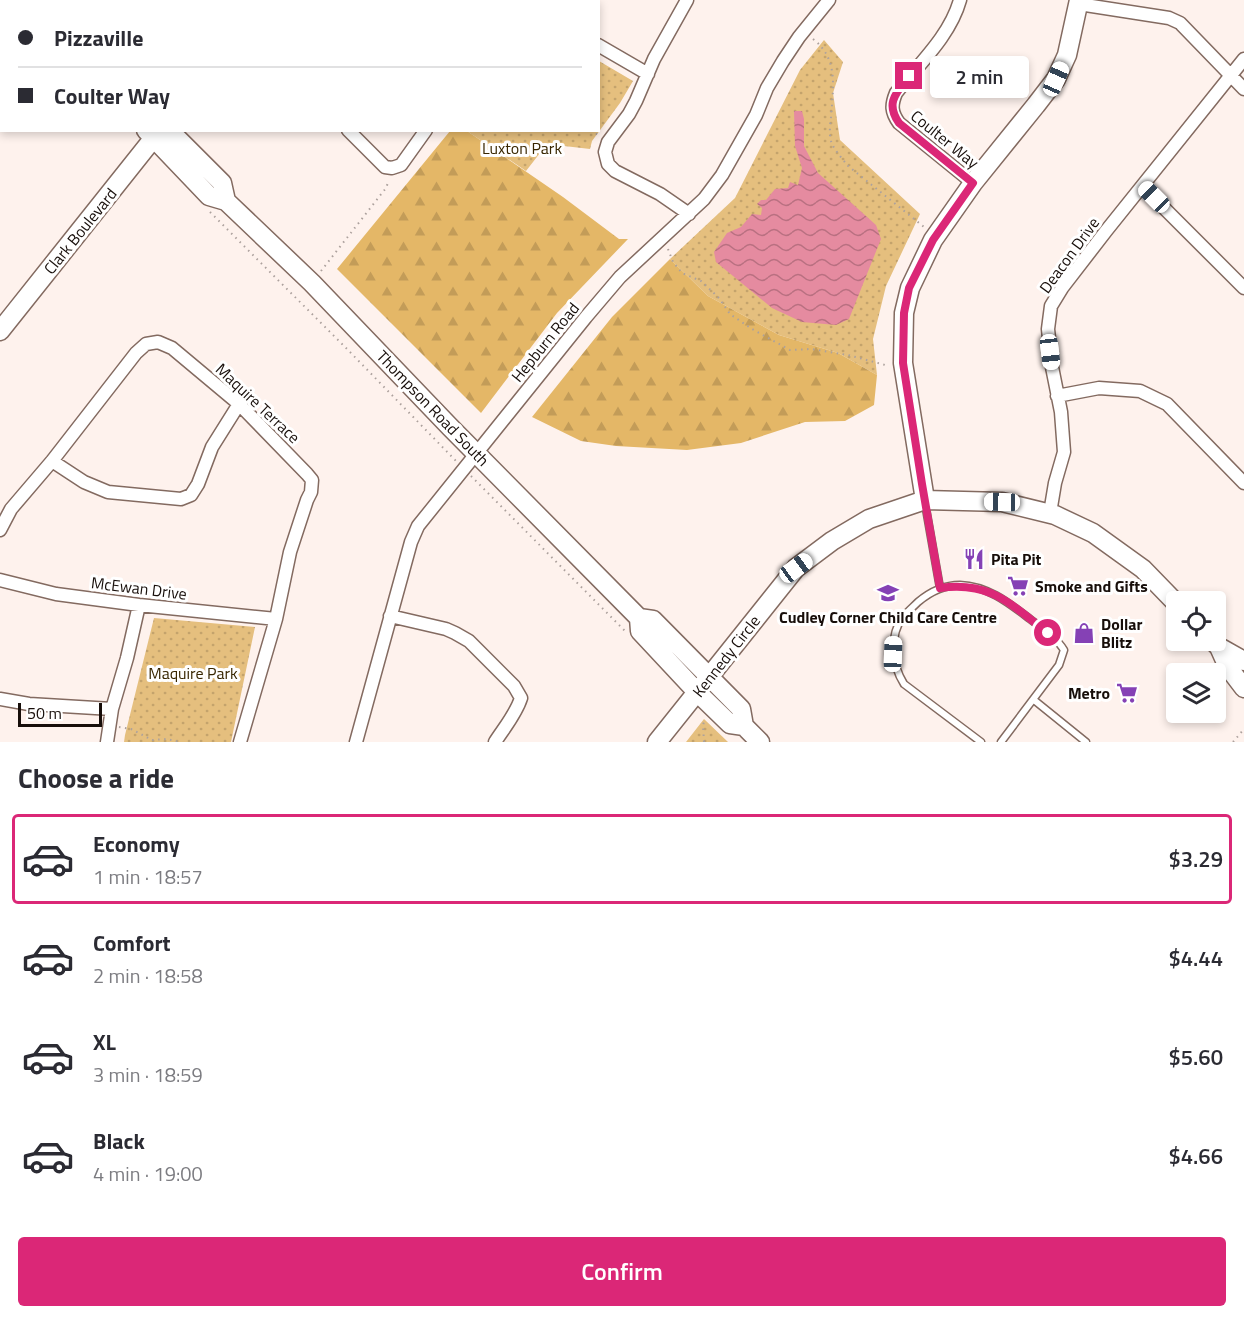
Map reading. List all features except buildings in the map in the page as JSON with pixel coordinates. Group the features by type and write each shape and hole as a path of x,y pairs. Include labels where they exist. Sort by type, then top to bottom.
{"street":[{"path":"687,0 654,59 629,114 608,142 605,158 615,171 660,194 689,214"},
{"name":"Hepburn Road","path":"356,742 411,542 418,526 620,277 704,199 722,175 756,115 777,70 803,31 829,0"},
{"name":"Coulter Way","path":"960,0 957,12 937,44 896,93 892,102 892,110 899,123 973,183"},
{"path":"925,500 904,370 904,313 909,288 936,237 973,183 1056,79 1067,55 1079,2 1168,18 1180,23 1244,89"},
{"path":"600,46 648,74"},
{"name":"Deacon Drive","path":"1050,513 1055,483 1064,452 1061,412 1052,367 1048,329 1051,306 1062,288 1142,186 1244,60"},
{"name":"Thompson Road South","path":"157,132 209,196 226,201 312,283 639,618 653,620 709,676 741,709 744,726 760,742"},
{"name":"Clark Boulevard","path":"0,331 157,132"},
{"path":"350,132 385,167 392,168 401,165 425,132"},
{"path":"1142,186 1244,288"},
{"name":"Maquire Terrace","path":"0,530 10,509 52,461 135,353 146,344 158,342 172,348 239,404 312,480 311,492 290,552 276,619 240,742"},
{"path":"1057,396 1099,388 1140,391 1167,405 1244,483"},
{"path":"52,461 84,482 108,492 181,499 191,495 195,490 212,447 239,404"},
{"name":"Kennedy Circle","path":"657,742 796,568 869,519 925,500 1002,502 1055,514 1093,533 1143,569 1166,593"},
{"name":"McEwan Drive","path":"0,580 56,594 276,619"},
{"path":"107,742 112,710 139,605"},
{"path":"390,616 455,633 469,641 514,686 522,698 517,710 495,742"},
{"name":"Thompson Road South","path":"639,618 640,631 697,692 730,724 744,726"},
{"path":"1226,650 1244,662"},
{"path":"1220,651 1228,667 1244,688"},
{"path":"0,699 29,704 112,710"}],"lane":[{"path":"925,500 940,588"},
{"path":"981,742 904,684 895,663 894,641 901,620 926,596 940,588 960,585 991,592 1002,598 1063,647 1064,653 1059,665 1001,742"},
{"path":"1034,700 1086,742"}],"path":[{"path":"803,31 825,49 829,58 834,79 831,141 838,153 847,165 936,237"},
{"path":"312,283 386,188 392,168"},
{"path":"203,206 628,634"},
{"path":"664,238 673,262 682,273 701,281 719,298 730,314 790,350 811,349 848,355 904,370"},
{"path":"704,742 705,716"},
{"path":"109,726 131,729 152,741 167,739 179,742"},
{"path":"1233,742 1244,729"}],"green space":[{"path":"824,40 843,62 833,93 840,140 920,214 886,286 873,339 877,375 838,353 779,335 708,296 670,259 735,198 800,70"},
{"name":"Luxton Park","path":"600,62 633,81 600,130"},
{"path":"449,132 468,132 619,239 628,239 557,313 481,413 337,269"},
{"name":"Luxton Park","path":"468,132 599,132 592,141 590,149 547,144 526,171"},
{"path":"670,259 708,296 779,335 838,353 877,375 874,405 845,421 805,422 741,443 687,450 616,446 581,441 532,417 612,317"},
{"name":"Maquire Park","path":"154,618 255,627 231,742 124,742"},
{"path":"704,719 728,742 686,742"}],"water":[{"path":"794,111 802,111 804,146 818,173 876,225 881,239 849,319 836,325 802,322 772,308 716,262 714,252 727,233 741,227 752,214 761,215 762,208 757,204 761,200 766,200 775,189 788,188 790,182 798,185 802,168 795,146"}],"place":[{"name":"Pita Pit","path":"974,559"},
{"name":"Smoke and Gifts","path":"1018,586"},
{"name":"Cudley Corner Child Care Centre","path":"888,593"},
{"name":"Dollar Blitz","path":"1084,633"},
{"name":"Metro","path":"1127,693"}],"route":[{"path":"909,76 892,102 894,117 973,183 933,240 909,288 904,313 903,363 940,588 960,585 991,592 1048,633"}]}
